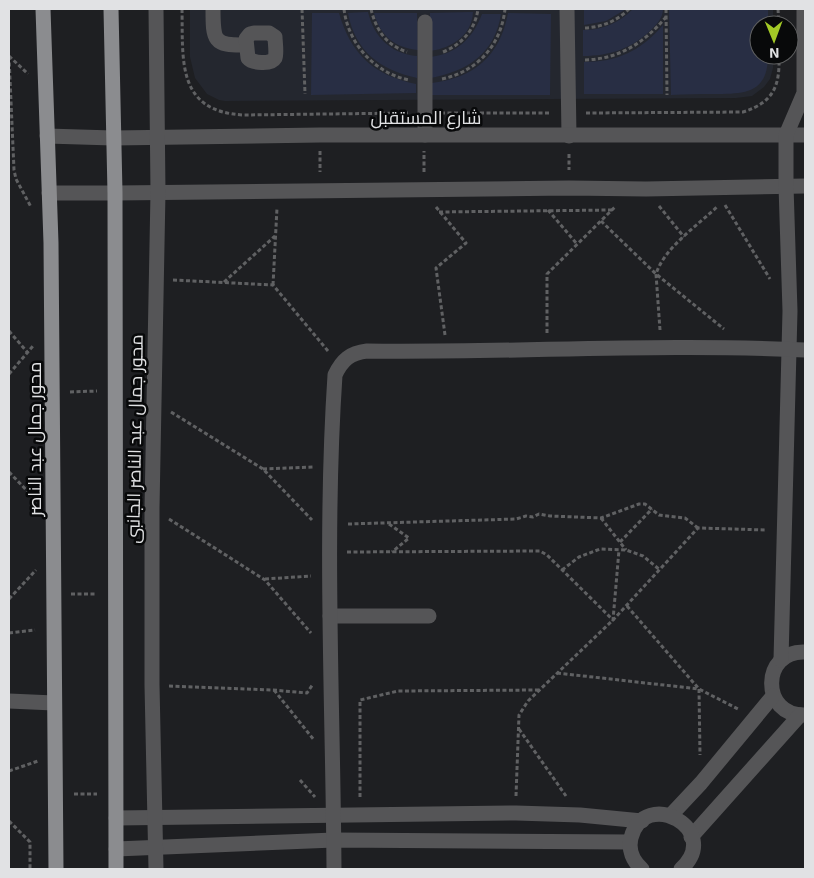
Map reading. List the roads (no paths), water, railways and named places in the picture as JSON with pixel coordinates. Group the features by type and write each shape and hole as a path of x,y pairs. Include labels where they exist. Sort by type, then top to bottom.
{"main road":[{"name":"محور جمال عبد الناصر","path":"43,9 50,193 56,869"},
{"path":"111,9 114,193 116,869"}],"street":[{"name":"محور جمال عبد الناصر الجانبى","path":"156,9 158,192 152,508 152,685 156,869"},
{"path":"213,9 213,30 218,40 227,45 246,45"},
{"path":"567,9 569,136"},
{"path":"781,660 790,311 786,135 805,94 804,9"},
{"path":"425,22 425,135"},
{"name":"شارع المستقبل","path":"47,136 157,138 320,135 805,135"},
{"path":"50,193 805,186"},
{"path":"334,869 329,538 330,466 335,375 339,365 346,358 356,353 660,348 805,350"},
{"path":"330,616 429,616"},
{"path":"691,837 803,715 784,709 773,696 771,687 775,668 781,660 795,653 805,652"},
{"path":"671,815 701,783 773,696"},
{"path":"9,702 54,703"},
{"path":"116,818 516,813 580,815 642,820"},
{"path":"642,869 633,858 630,842 632,833 642,820 661,814 671,815 684,823 691,837 693,845 692,854 688,862 681,869"},
{"path":"116,849 334,840 630,842"}]}
